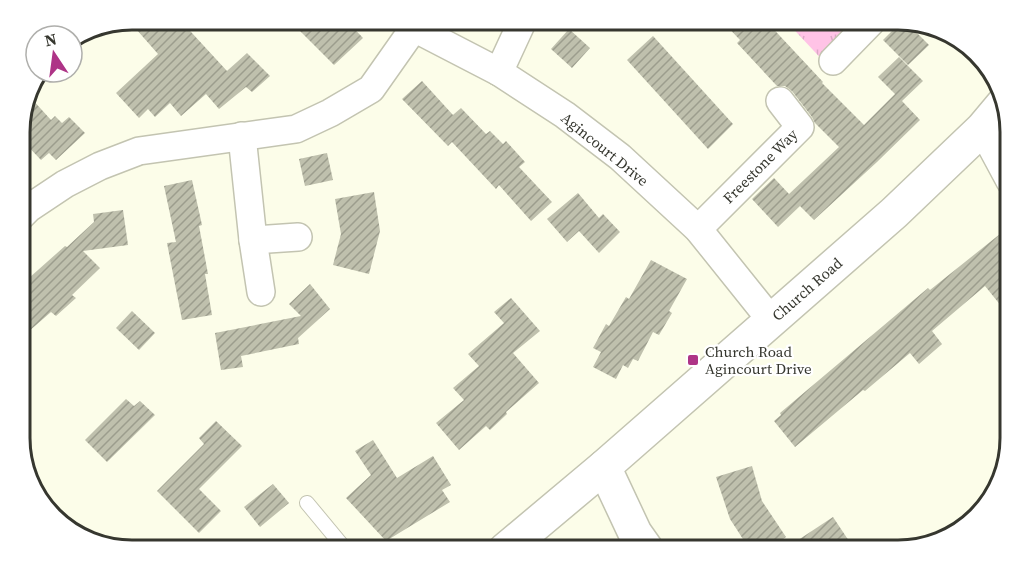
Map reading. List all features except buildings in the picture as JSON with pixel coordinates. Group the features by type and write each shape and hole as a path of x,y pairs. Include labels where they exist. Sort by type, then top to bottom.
{"street":[{"path":"30,204 100,166 139,151 296,129 371,89 405,30"},
{"name":"Agincourt Drive","path":"420,30 499,72 565,115 620,157 698,229 771,320"},
{"path":"499,72 518,30"},
{"path":"833,61 863,30"},
{"name":"Freestone Way","path":"698,229 800,127 780,101"},
{"name":"Church Road","path":"517,540 604,467 894,213 998,110"},
{"path":"981,129 1000,163"},
{"path":"242,136 261,292"},
{"path":"253,240 298,237"},
{"path":"604,467 640,540"}],"lane":[{"path":"307,503 338,540"}],"green space":[{"path":"794,30 860,30 828,66"}],"place":[{"name":"Church Road Agincourt Drive","path":"693,360"}]}
